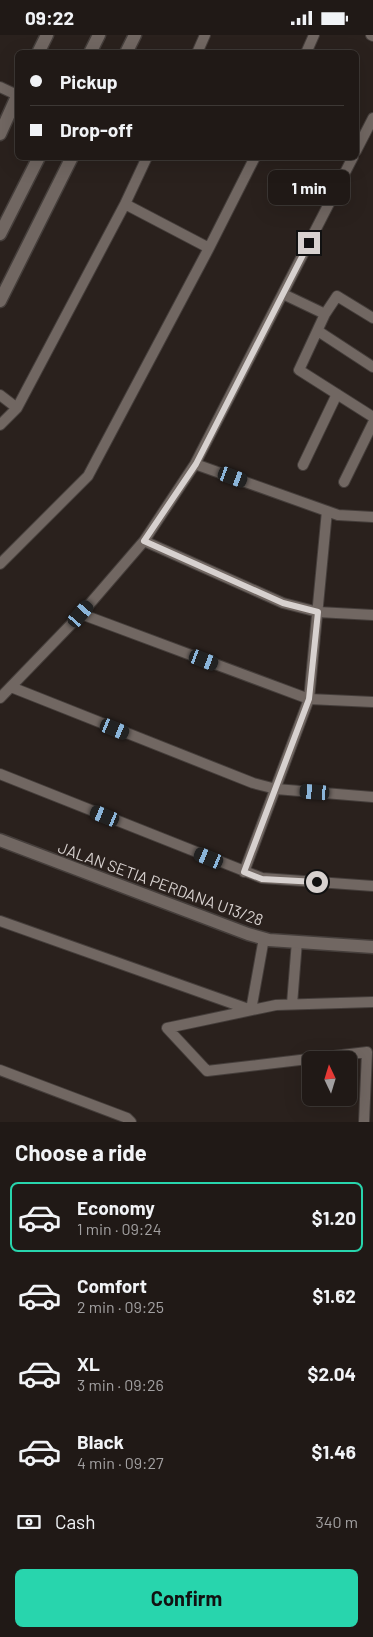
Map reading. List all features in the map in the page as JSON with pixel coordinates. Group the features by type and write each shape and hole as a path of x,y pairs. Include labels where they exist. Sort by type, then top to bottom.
{"street":[{"path":"40,50 47,35"},
{"path":"92,50 99,35"},
{"path":"128,50 135,35"},
{"path":"0,134 15,99"},
{"path":"0,234 37,160"},
{"path":"0,301 70,160"},
{"name":"JALAN SETIA PERDANA U13/28","path":"0,840 248,934 264,938 373,947"}],"lane":[{"path":"198,50 206,35"},
{"path":"307,50 314,35"},
{"path":"0,87 15,93"},
{"path":"359,145 373,118"},
{"path":"0,425 17,408 125,205 146,160"},
{"path":"0,564 88,476 209,249 253,160"},
{"path":"0,698 81,614 144,541 196,464 351,160"},
{"path":"125,205 209,249"},
{"path":"283,294 325,314"},
{"path":"373,318 338,296 325,314 299,370 373,417"},
{"path":"318,331 373,367"},
{"path":"303,465 337,394"},
{"path":"0,395 17,408"},
{"path":"344,482 373,423"},
{"path":"196,464 338,515 373,517"},
{"path":"244,872 309,699 327,511"},
{"path":"144,541 283,603 318,612 373,615"},
{"path":"81,614 309,699 373,702"},
{"path":"11,687 253,783 276,789 373,797"},
{"path":"0,774 262,879 373,886"},
{"path":"0,921 251,1010"},
{"path":"251,1010 264,938"},
{"path":"292,1005 297,941"},
{"path":"364,1122 367,1052 207,1071 167,1028 276,1005 373,1002"},
{"path":"0,1070 127,1118 130,1122"}],"route":[{"path":"309,243 196,464 144,541 283,603 318,612 309,699 244,872 262,879 317,882"}]}
